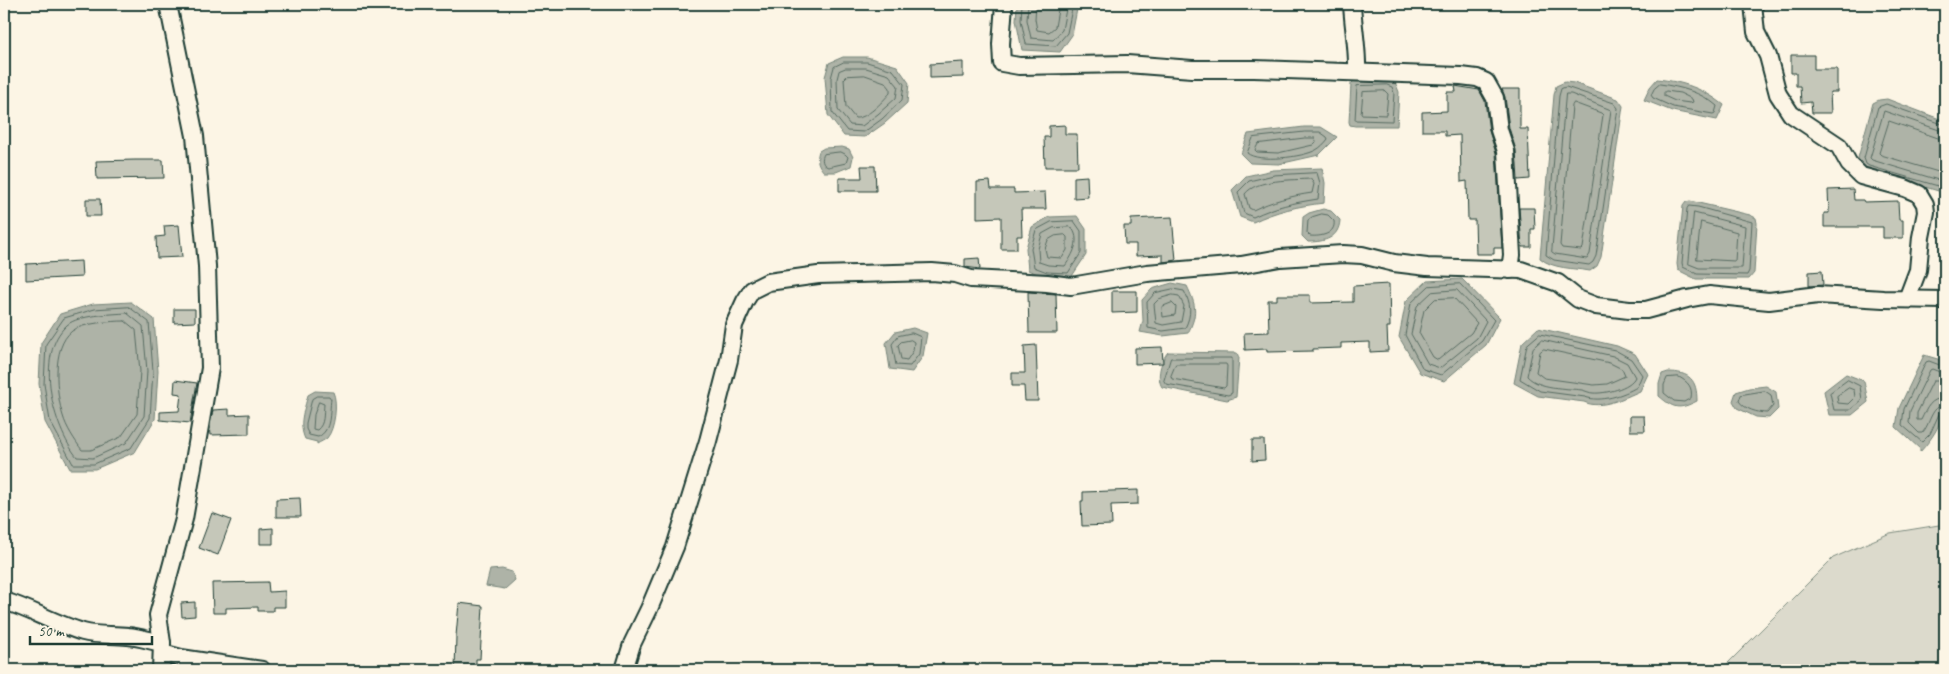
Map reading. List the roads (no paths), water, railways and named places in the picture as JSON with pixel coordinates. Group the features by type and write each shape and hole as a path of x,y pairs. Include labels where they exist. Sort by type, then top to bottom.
{"street":[{"path":"161,670 162,648 158,615 184,519 210,368 207,266 195,136 168,4"},
{"path":"1004,4 1001,44 1002,63 1019,66 1127,64 1192,69 1254,69 1468,77 1482,80 1488,84 1495,98 1500,133 1506,151 1512,255 1510,270"},
{"path":"1352,4 1353,28 1358,56 1357,72"},
{"path":"1753,4 1756,32 1768,56 1778,94 1791,114 1840,146 1849,164 1861,176 1905,188 1919,194 1925,204 1926,212 1921,237 1918,270 1907,299"},
{"path":"624,670 632,644 675,547 710,433 729,360 734,325 744,301 752,290 768,282 818,274 932,272 955,274 972,279 1071,286 1133,277 1147,273 1343,254 1362,255 1394,263 1427,268 1521,270 1546,277 1558,283 1578,298 1596,306 1629,310 1646,310 1687,298 1708,295 1769,301 1818,295 1945,300"},
{"path":"4,601 35,612 45,619 84,632 104,636 128,636 162,648 181,658 262,670"}],"water":[{"path":"1017,4 1078,4 1072,35 1060,52 1022,50 1016,20"},
{"path":"843,57 867,57 897,66 909,83 907,103 885,123 865,137 844,136 828,115 825,77 829,63"},
{"path":"1657,79 1692,87 1716,99 1724,105 1717,120 1672,111 1644,100 1650,87"},
{"path":"1355,80 1388,80 1395,82 1399,92 1397,126 1350,125 1351,84"},
{"path":"1565,82 1574,83 1618,99 1623,106 1601,257 1597,266 1590,271 1557,266 1540,258 1554,95 1556,86"},
{"path":"1887,99 1945,121 1945,193 1862,168 1858,158 1873,103"},
{"path":"1304,127 1321,127 1337,137 1319,155 1279,164 1250,163 1241,154 1248,134"},
{"path":"842,147 849,149 853,157 851,166 836,172 824,172 818,162 819,151 824,148"},
{"path":"1322,168 1325,183 1324,203 1287,210 1253,222 1240,217 1232,190 1246,176 1273,170"},
{"path":"1690,201 1756,218 1754,273 1749,279 1696,279 1678,270 1683,206 1686,202"},
{"path":"1323,209 1331,211 1340,220 1337,231 1325,240 1308,242 1302,236 1303,217"},
{"path":"1077,216 1086,229 1086,255 1070,279 1045,277 1028,270 1026,248 1032,227 1049,217"},
{"path":"1462,279 1500,318 1486,345 1444,381 1420,373 1399,337 1406,301 1427,281"},
{"path":"1172,283 1187,286 1194,304 1193,320 1188,333 1163,336 1140,332 1143,321 1142,300 1152,289"},
{"path":"131,302 154,319 158,371 155,419 135,452 95,469 70,469 45,422 39,384 41,343 60,314 93,304"},
{"path":"913,328 927,333 923,356 912,372 890,369 886,343 895,332"},
{"path":"1538,328 1617,346 1635,354 1648,374 1640,391 1612,402 1598,405 1538,396 1514,383 1522,343"},
{"path":"1168,352 1237,353 1239,358 1236,397 1227,400 1162,387 1159,379 1160,369"},
{"path":"1924,355 1941,360 1945,365 1945,391 1943,412 1936,431 1920,452 1920,449 1896,427 1899,408"},
{"path":"1676,372 1691,379 1696,388 1697,401 1686,406 1677,407 1669,404 1659,396 1659,384 1662,374"},
{"path":"1846,374 1864,381 1868,402 1852,415 1829,415 1824,391"},
{"path":"1766,386 1776,392 1778,409 1769,418 1756,417 1737,408 1733,401 1736,392"},
{"path":"315,391 333,392 335,396 334,422 330,434 326,439 317,444 317,442 305,439 302,428 302,417 308,395"},
{"path":"502,569 512,572 515,580 505,589 486,586 490,570"}]}
